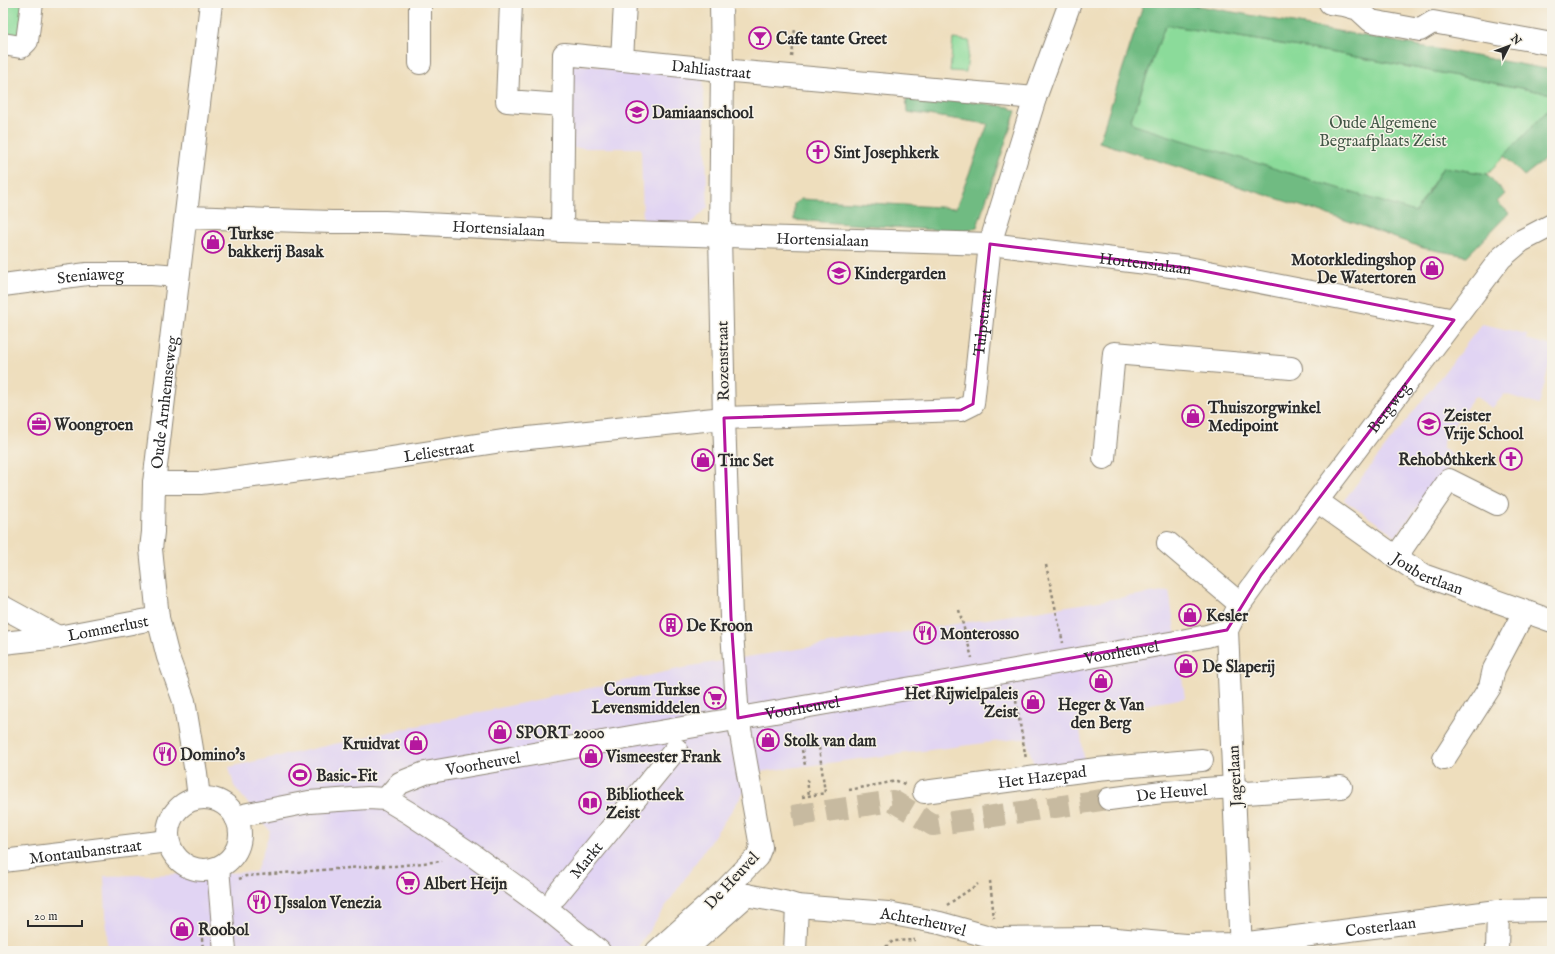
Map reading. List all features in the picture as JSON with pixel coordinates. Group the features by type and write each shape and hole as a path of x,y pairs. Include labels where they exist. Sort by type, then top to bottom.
{"street":[{"path":"3,44 21,47 27,41 32,3"},
{"name":"Oude Arnhemseweg","path":"199,798 184,701 168,657 158,618 150,550 153,532 154,483 211,3"},
{"path":"420,3 420,63"},
{"path":"511,3 507,101 563,105"},
{"path":"622,60 625,3"},
{"name":"Rozenstraat","path":"721,3 722,70 720,235 724,418 731,617 738,718"},
{"name":"Tulpstraat","path":"724,418 961,410 973,404 990,244 1035,98 1070,3"},
{"path":"1330,3 1373,12 1420,30 1433,22 1552,44"},
{"name":"Dahliastraat","path":"562,231 564,54 722,70 1035,98"},
{"name":"Hortensialaan","path":"186,217 332,222 385,222 562,231 990,244 1188,268 1454,320"},
{"name":"Bergweg","path":"1240,604 1501,258 1521,241 1552,225"},
{"name":"Steniaweg","path":"3,285 87,274 152,274 178,276"},
{"path":"1104,458 1114,353 1291,368"},
{"name":"Leliestraat","path":"154,483 200,483 378,460 509,440 724,418"},
{"path":"1396,557 1448,480 1497,504"},
{"name":"Joubertlaan","path":"1317,501 1423,575 1552,621"},
{"path":"1168,543 1240,604"},
{"name":"Jagerlaan","path":"1240,604 1227,630 1240,948"},
{"name":"Lommerlust","path":"3,607 58,637"},
{"path":"1444,759 1490,687 1494,669 1524,612"},
{"name":"Lommerlust","path":"3,643 58,637 158,618"},
{"name":"Voorheuvel","path":"386,799 400,783 425,773 1176,642 1207,636 1227,630"},
{"name":"De Heuvel","path":"657,951 724,891 757,857 761,847 738,718"},
{"name":"Markt","path":"556,896 676,749"},
{"name":"Het Hazepad","path":"924,792 1030,777 1202,760"},
{"path":"1160,763 1162,792"},
{"name":"De Heuvel","path":"1109,799 1162,792 1234,787 1246,792 1340,787"},
{"path":"199,798 221,802 230,809 236,818 240,827 239,845 230,860 218,868 202,871 194,869 186,866 178,860 172,851 168,841 168,830 175,813 185,803 199,798"},
{"path":"236,818 248,814 309,802 368,798 386,799 411,814 483,863 551,912 599,951"},
{"name":"Montaubanstraat","path":"3,861 168,841"},
{"path":"218,868 225,951"},
{"name":"Achterheuvel","path":"724,891 784,902 797,906 888,912 940,922 997,939 1104,938 1185,946 1240,948"},
{"path":"684,951 746,895"},
{"path":"795,951 797,906"},
{"name":"Costerlaan","path":"1240,948 1498,911 1552,910"},
{"path":"1497,951 1498,911"}],"path":[{"path":"790,76 794,28"},
{"path":"1046,565 1066,661"},
{"path":"959,610 976,677"},
{"path":"1011,671 1030,777"},
{"path":"802,797 825,793 819,747"},
{"path":"802,750 805,765"},
{"path":"807,779 809,796"},
{"path":"849,790 897,781 924,792"},
{"path":"239,878 246,876 374,866 395,866 442,861"},
{"path":"990,881 992,899"},
{"path":"940,922 947,904 978,884"}],"highlighted area":[{"path":"990,244 1188,268 1454,320 1261,575 1227,630 738,718 731,617 724,418 961,410 973,404"}],"shaded area":[{"name":"Damiaanschool","path":"570,64 703,76 708,207 692,223 643,222 641,148 569,148"},
{"name":"Zeister Vrije School","path":"1482,324 1527,334 1526,339 1552,346 1552,354 1539,405 1505,394 1492,408 1475,396 1443,440 1443,448 1455,457 1396,536 1344,500"},
{"path":"1169,590 1185,698 1078,716 1085,764 1036,772 1026,739 1016,739 758,772 635,951 108,951 104,876 256,872 270,831 234,786 229,767 697,665"}],"green space":[{"path":"3,3 25,3 20,36 3,38"},
{"path":"1144,3 1183,3 1552,70 1552,94 1341,54 1167,25 1163,31 1131,119 1134,125 1415,212 1443,167 1487,174 1505,194 1497,202 1509,213 1467,256 1423,248 1354,223 1099,142"},
{"name":"Oude Algemene Begraafplaats Zeist","path":"1167,25 1341,54 1552,94 1552,106 1487,174 1443,167 1415,213 1133,125 1131,120 1163,31"},
{"path":"953,39 970,41 966,72 950,71"},
{"path":"906,92 1009,107 1016,111 977,227 963,232 794,220 794,204 801,199 956,208 988,124 907,112"},
{"path":"1552,106 1552,154 1524,176 1504,156"}],"tunnel":[{"path":"793,816 893,801 933,825 1109,799"}],"place":[{"name":"Cafe tante Greet","path":"760,38"},
{"name":"Damiaanschool","path":"637,112"},
{"name":"Sint Josephkerk","path":"818,152"},
{"name":"Turkse bakkerij Basak","path":"213,242"},
{"name":"Motorkledingshop De Watertoren","path":"1432,268"},
{"name":"Kindergarden","path":"839,273"},
{"name":"Thuiszorgwinkel Medipoint","path":"1193,416"},
{"name":"Woongroen","path":"39,424"},
{"name":"Zeister Vrije School","path":"1429,424"},
{"name":"Rehobôthkerk","path":"1511,459"},
{"name":"Tinc Set","path":"703,460"},
{"name":"Kesler","path":"1190,615"},
{"name":"De Kroon","path":"671,625"},
{"name":"Monterosso","path":"925,633"},
{"name":"De Slaperij","path":"1186,666"},
{"name":"Heger & Van den Berg","path":"1101,681"},
{"name":"Corum Turkse Levensmiddelen","path":"715,698"},
{"name":"Het Rijwielpaleis Zeist","path":"1033,702"},
{"name":"SPORT 2000","path":"500,732"},
{"name":"Stolk van dam","path":"768,740"},
{"name":"Kruidvat","path":"416,743"},
{"name":"Domino's","path":"165,754"},
{"name":"Vismeester Frank","path":"591,756"},
{"name":"Basic-Fit","path":"300,775"},
{"name":"Bibliotheek Zeist","path":"590,803"},
{"name":"Albert Heijn","path":"408,883"},
{"name":"IJssalon Venezia","path":"259,902"},
{"name":"Roobol","path":"182,929"}]}
